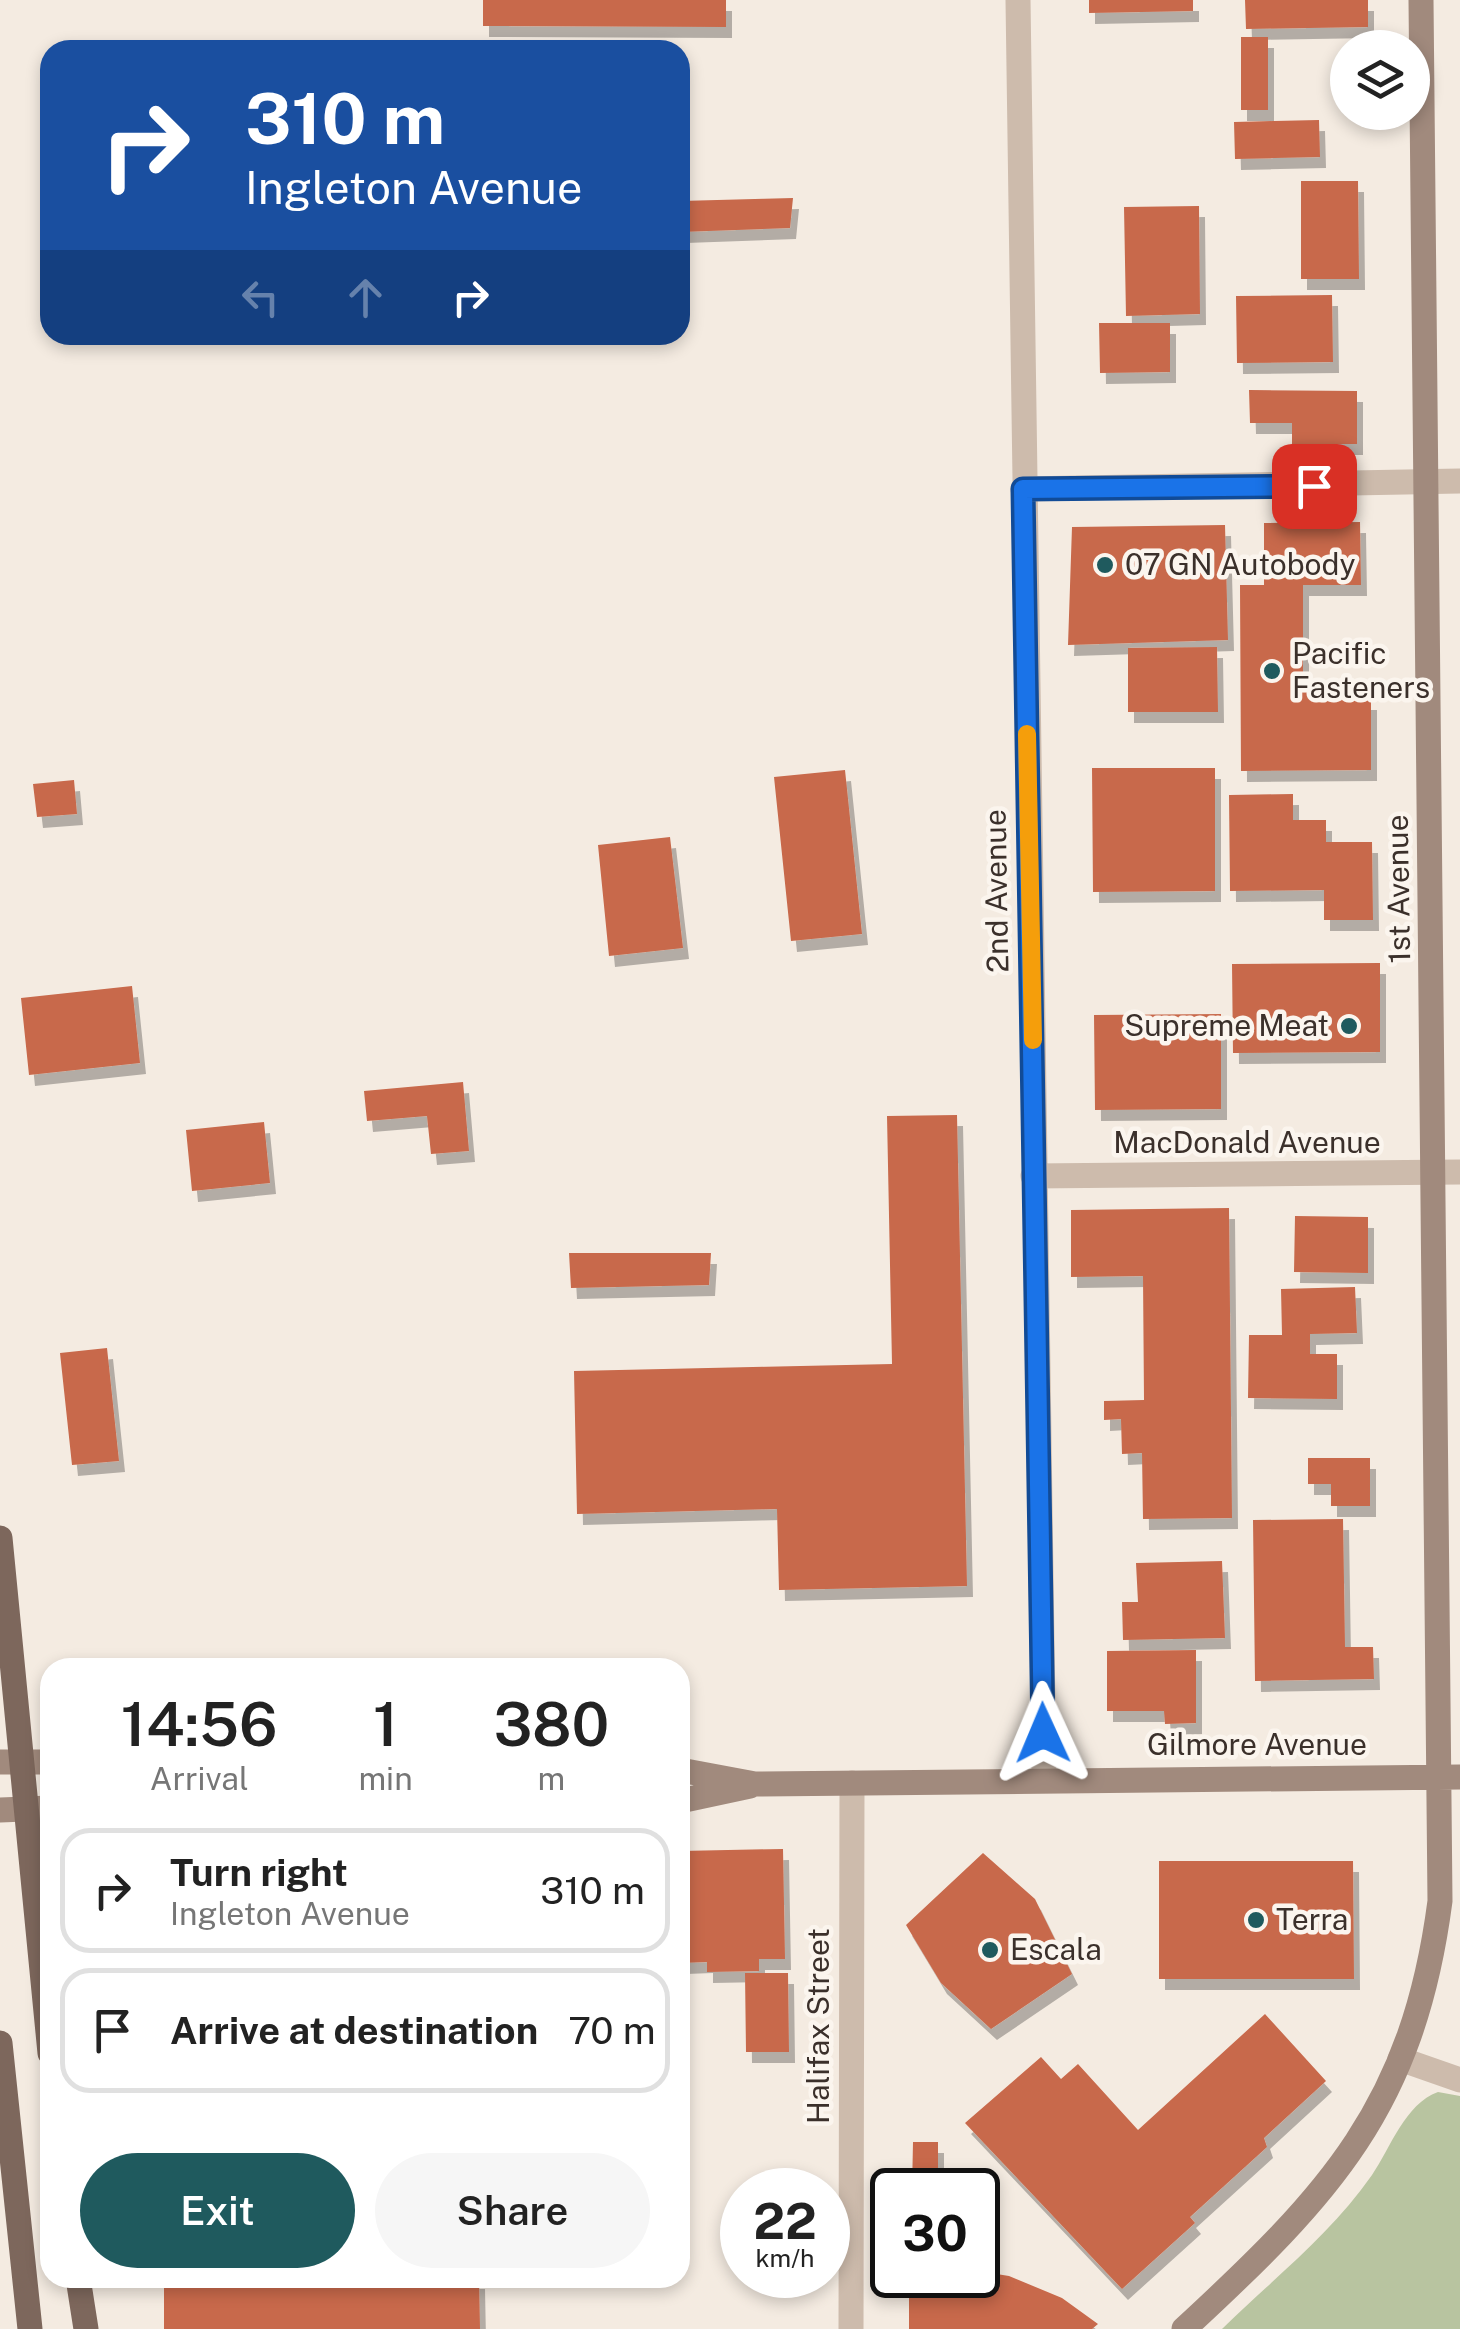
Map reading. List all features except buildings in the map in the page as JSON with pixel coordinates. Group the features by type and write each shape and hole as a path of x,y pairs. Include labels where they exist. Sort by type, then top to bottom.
{"main road":[{"path":"0,1538 11,1762 25,1809 40,1955"},
{"path":"0,2042 30,2329"},
{"path":"80,2288 86,2329"}],"street":[{"name":"2nd Avenue","path":"1018,0 1044,1780"},
{"name":"1st Avenue","path":"1184,2329 1294,2225 1334,2180 1367,2130 1420,2011 1440,1901 1451,1777 1447,1173 1427,483 1421,0"},
{"path":"1023,489 1460,482"},
{"name":"MacDonald Avenue","path":"1033,1176 1447,1173"},
{"path":"11,1762 40,1762"},
{"name":"Gilmore Avenue","path":"690,1772 754,1784 1451,1777"},
{"name":"Halifax Street","path":"851,2329 852,1782"},
{"name":"Gilmore Avenue","path":"690,1800 754,1784"},
{"path":"1400,2059 1460,2080"}],"green space":[{"path":"1438,2092 1460,2096 1460,2329 1222,2329 1338,2217 1372,2175 1416,2106"}],"slow traffic":[{"path":"1027,734 1033,1040"}],"place":[{"name":"07 GN Autobody","path":"1105,565"},
{"name":"Pacific Fasteners","path":"1272,671"},
{"name":"Supreme Meat","path":"1349,1026"},
{"name":"Terra","path":"1256,1920"},
{"name":"Escala","path":"990,1950"}],"route":[{"path":"1043,1733 1023,489 1314,486"}]}
